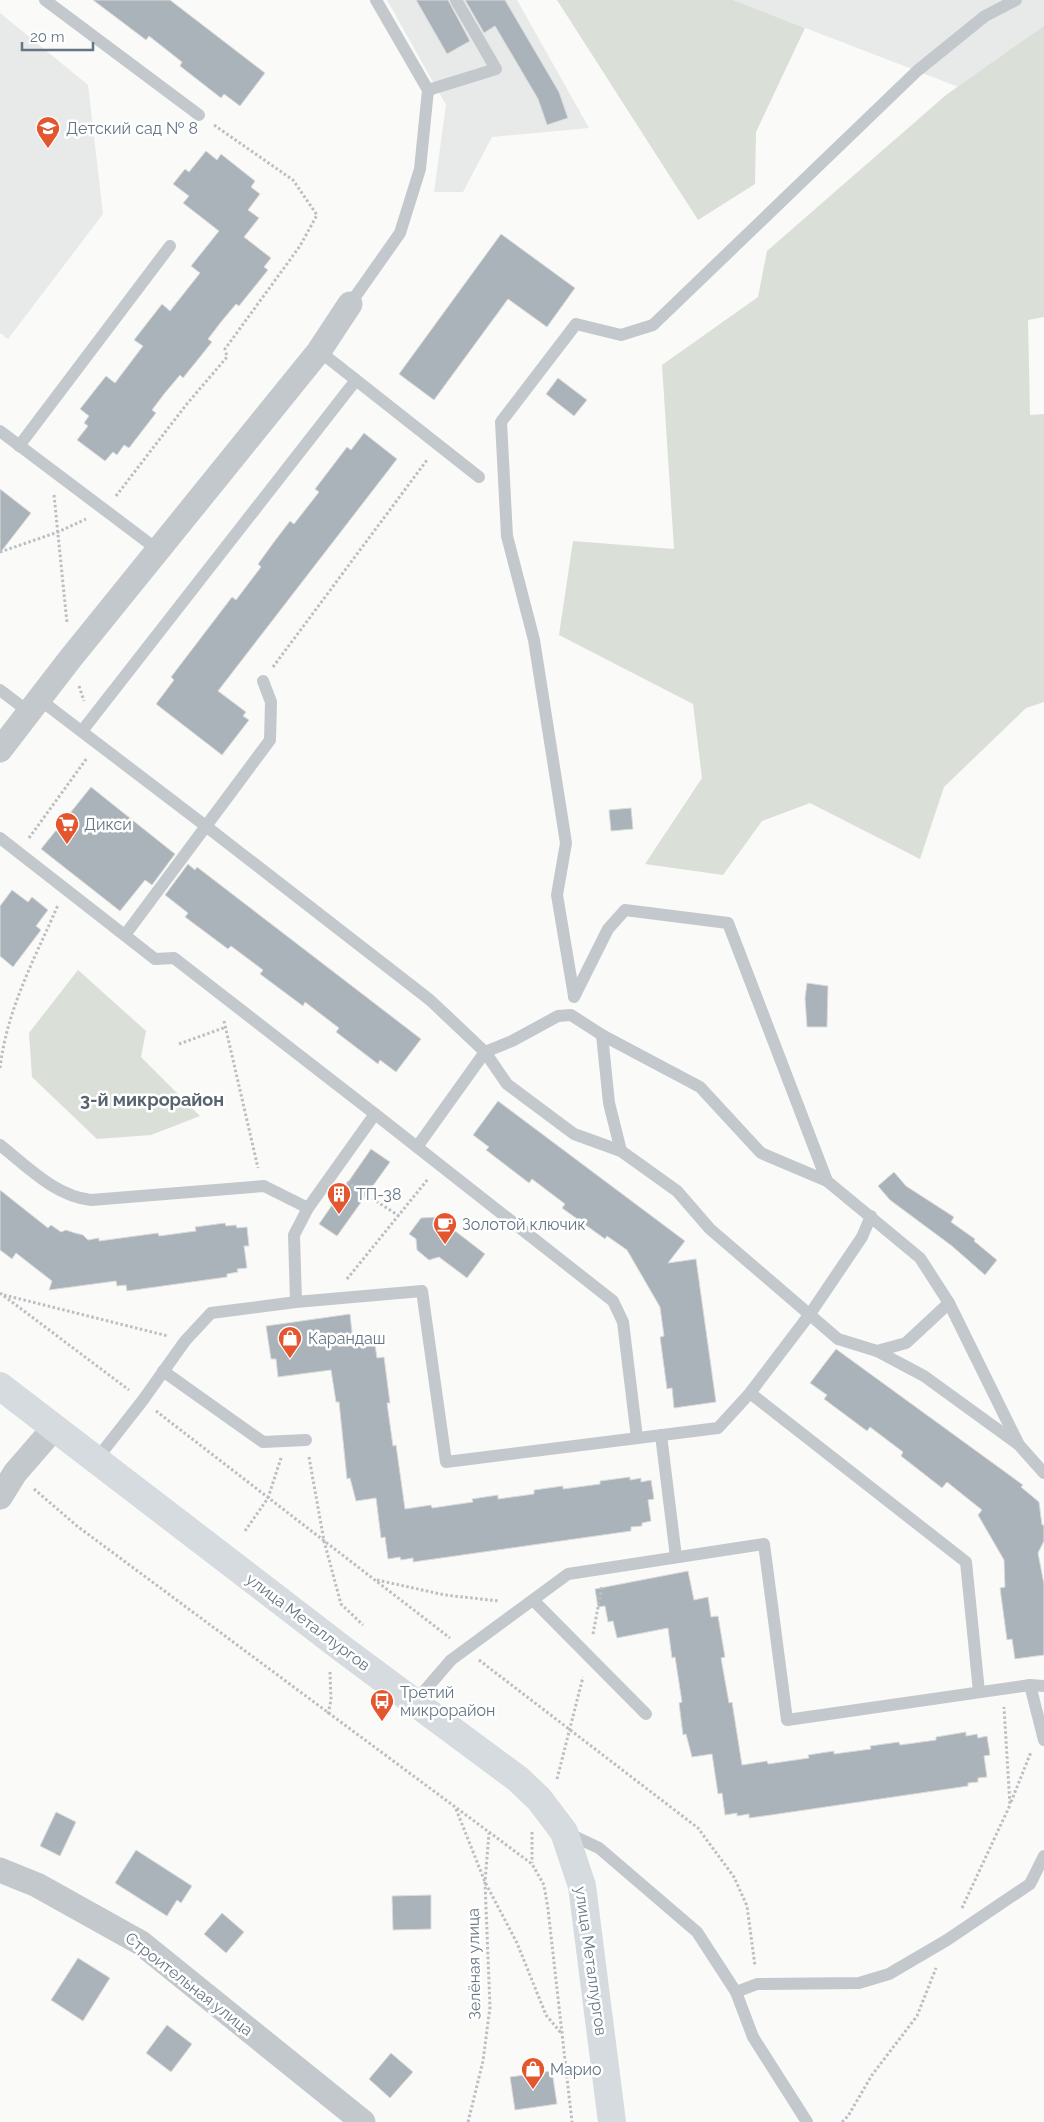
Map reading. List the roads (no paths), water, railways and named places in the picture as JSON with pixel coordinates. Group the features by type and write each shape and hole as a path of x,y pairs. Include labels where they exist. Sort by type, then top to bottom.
{"street":[{"path":"0,750 70,659 319,351 350,304"},
{"name":"улица Металлургов","path":"0,1386 414,1703 518,1779 539,1799 564,1832 582,1886 612,2122"},
{"path":"0,1497 15,1473 54,1428"},
{"name":"Строительная улица","path":"0,1870 37,1885 141,1943 363,2122"}],"lane":[{"path":"46,0 199,115"},
{"path":"350,304 400,233 420,169 428,90 376,0"},
{"path":"428,90 496,70 456,0"},
{"path":"574,996 557,894 566,844 534,640 507,536 501,422 576,324 621,334 653,325 916,71 986,16 1016,0"},
{"path":"18,446 170,246"},
{"path":"319,351 479,478"},
{"path":"82,731 356,380"},
{"path":"0,431 158,550"},
{"path":"125,935 270,740 271,702 263,680"},
{"path":"0,690 82,731 430,1000 485,1052 507,1084 574,1134 621,1151 677,1190 710,1229 838,1339 877,1351 924,1376 1019,1445 1044,1473"},
{"path":"1,841 18,852 155,959 174,958 613,1301 623,1322 637,1438"},
{"path":"571,1014 574,996 608,929 625,910 728,923 827,1181"},
{"path":"417,1147 485,1052 512,1041 558,1016 571,1014 602,1035 700,1086 761,1153 827,1181 920,1258 949,1303 1019,1445"},
{"path":"602,1035 609,1103 621,1151"},
{"path":"296,1302 294,1235 308,1208 375,1114"},
{"path":"0,1145 59,1191 78,1199 91,1200 264,1186 308,1208"},
{"path":"96,1460 143,1400 185,1341 211,1313 296,1302 422,1291 446,1462 718,1428 750,1393 810,1314 862,1237 870,1216"},
{"path":"877,1351 906,1343 949,1303"},
{"path":"164,1371 263,1442 306,1440"},
{"path":"750,1393 966,1562 979,1692"},
{"path":"662,1435 676,1557"},
{"path":"414,1703 451,1660 568,1574 764,1544 788,1720 1030,1685 1044,1686"},
{"path":"533,1600 646,1714"},
{"path":"1030,1685 1044,1740"},
{"path":"564,1832 599,1848 697,1932 736,1992 753,2037 807,2122"},
{"path":"736,1992 757,1984 859,1983 889,1974 947,1940 1030,1884 1044,1856"}],"place":[{"name":"Детский сад № 8","path":"48,149"},
{"name":"Дикси","path":"67,845"},
{"name":"ТП-38","path":"339,1215"},
{"name":"Золотой ключик","path":"445,1245"},
{"name":"Карандаш","path":"290,1359"},
{"name":"Третий микрорайон","path":"382,1722"},
{"name":"Марио","path":"533,2090"}],"district":[{"name":"3-й микрорайон","path":"152,1099"}]}
